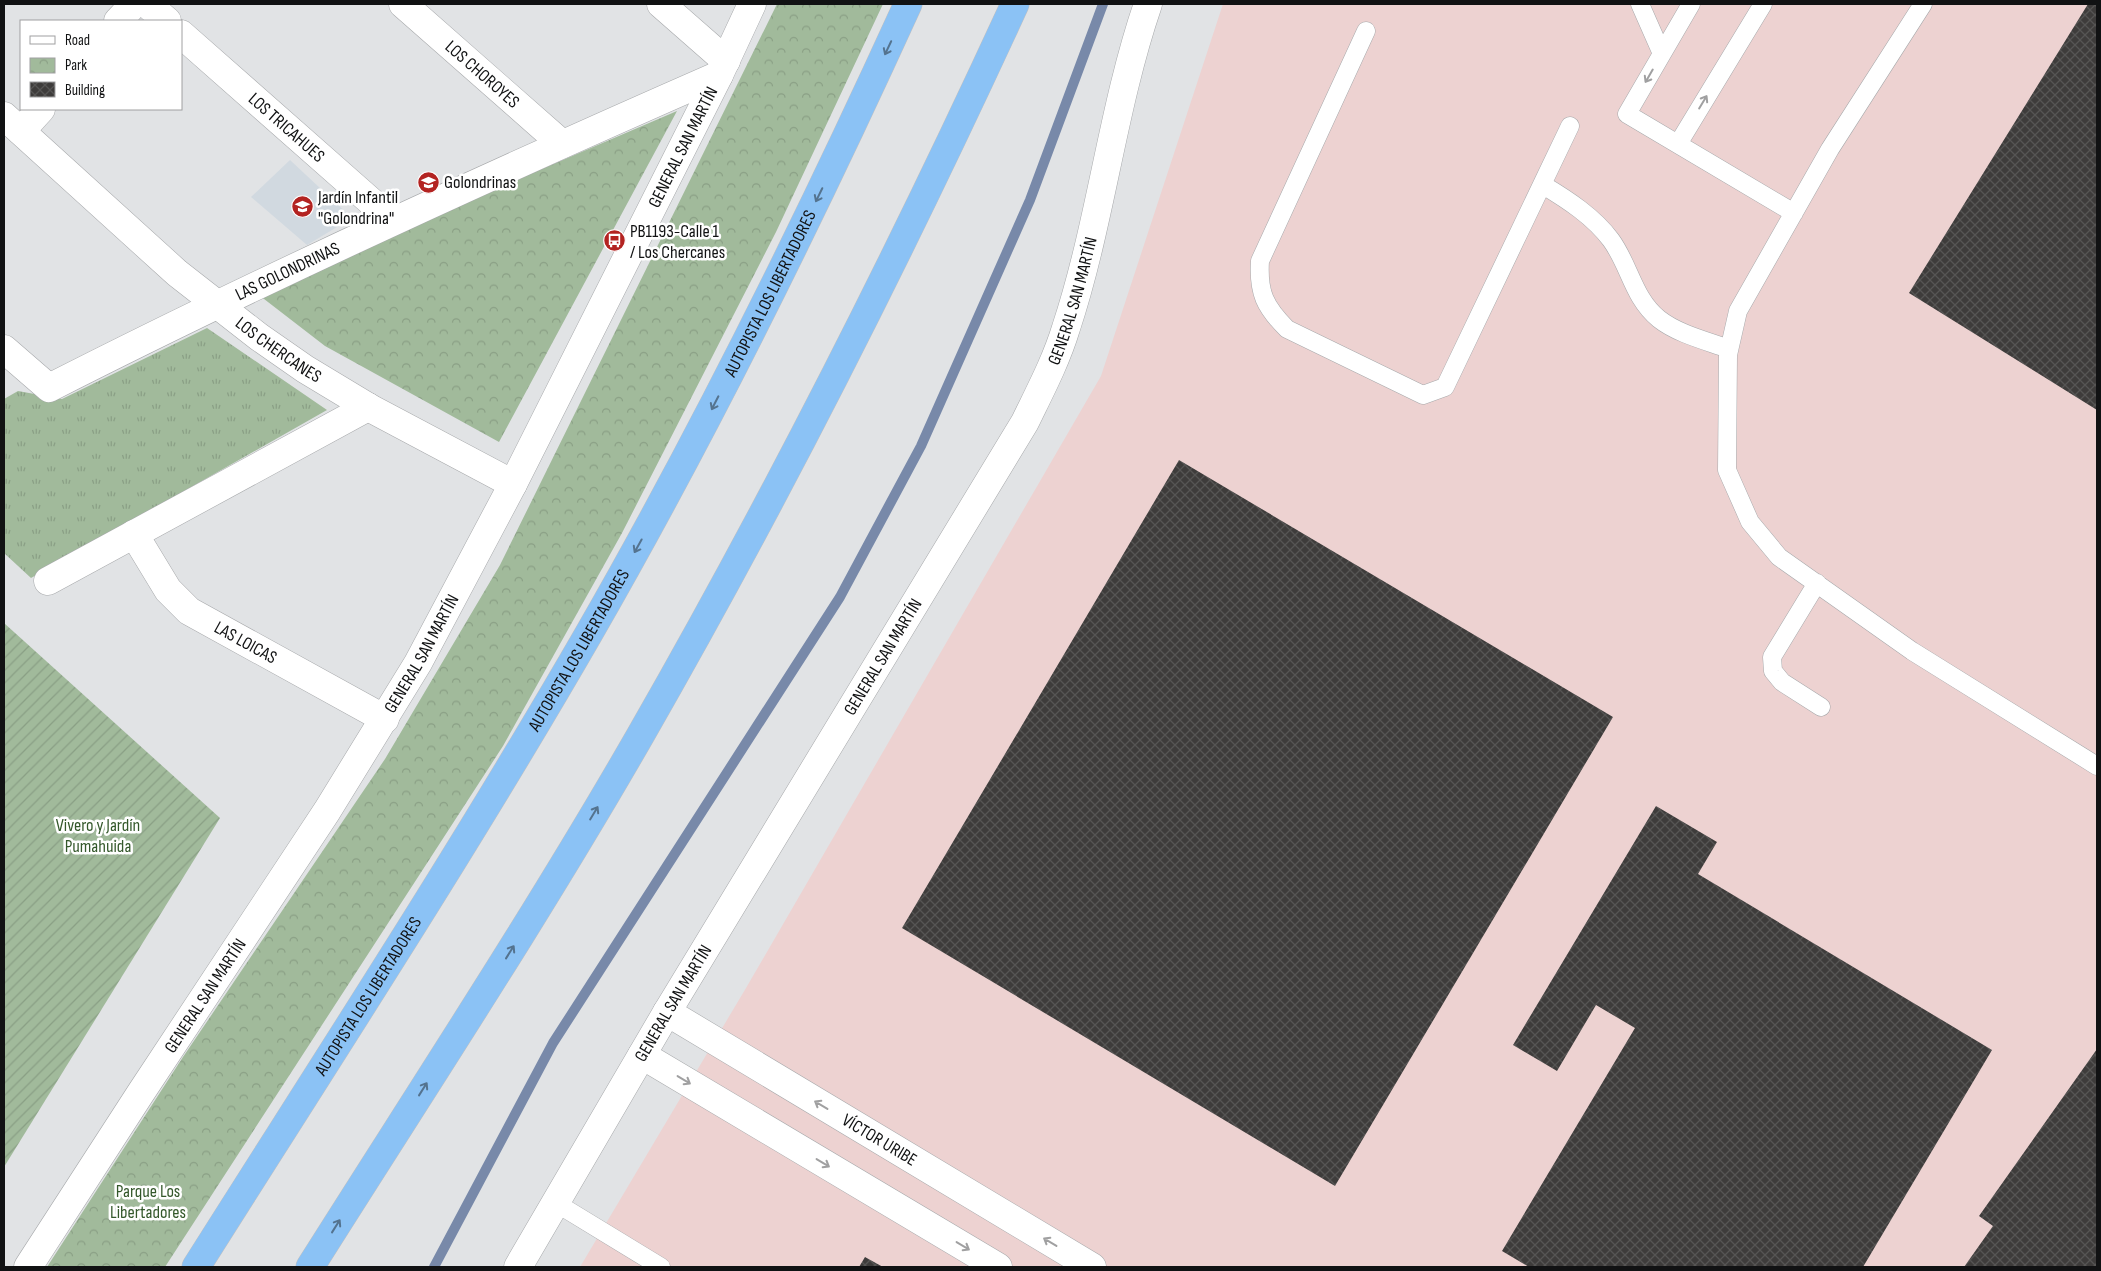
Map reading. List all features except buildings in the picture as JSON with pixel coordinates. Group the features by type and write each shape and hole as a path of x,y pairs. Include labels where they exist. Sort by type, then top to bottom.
{"highway":[{"name":"AUTOPISTA LOS LIBERTADORES","path":"196,1267 444,875 588,635 706,422 827,180 908,4"},
{"path":"310,1267 544,897 639,739 726,584 820,410 890,270 1014,4"}],"street":[{"path":"119,20 134,4"},
{"path":"147,4 166,20"},
{"name":"LOS CHOROYES","path":"403,4 562,144"},
{"path":"661,4 722,68"},
{"name":"GENERAL SAN MARTÍN","path":"28,1267 385,719 418,663 514,484 722,68 752,4"},
{"name":"GENERAL SAN MARTÍN","path":"518,1267 667,1012 1025,422 1049,372 1066,330 1079,286 1131,58 1148,4"},
{"name":"LOS TRICAHUES","path":"182,35 393,221"},
{"name":"LAS GOLONDRINAS","path":"4,348 49,388 216,303 562,144 722,68"},
{"path":"13,124 39,110"},
{"name":"LOS CHERCANES","path":"13,124 127,230 177,273 259,337 305,369 368,407 514,484"},
{"path":"48,581 368,407"},
{"name":"LAS LOICAS","path":"134,534 168,590 189,612 385,719"},
{"name":"VÍCTOR URIBE","path":"667,1012 1092,1267"},
{"path":"642,1055 998,1267"}],"lane":[{"path":"1640,4 1662,54"},
{"path":"1691,4 1627,114 1794,213"},
{"path":"1678,144 1763,4"},
{"path":"1923,4 1830,150 1738,311 1729,349 1727,470 1750,522 1779,557 1912,651 2097,766"},
{"path":"1366,31 1260,261 1259,279 1262,297 1287,329 1423,395 1445,387 1570,126"},
{"path":"1543,185 1562,196 1594,221 1612,241 1638,296 1659,319 1681,331 1729,349"},
{"path":"1817,583 1772,657 1773,671 1782,682 1820,707"},
{"path":"556,1203 661,1267"}],"shaded area":[{"path":"1223,4 2097,4 2097,1267 580,1267 746,988 1101,376"},
{"name":"Jardín Infantil \"Golondrina\"","path":"290,160 352,218 307,245 251,197"}],"green space":[{"name":"Parque Los Libertadores","path":"777,4 883,4 776,232 622,533 503,746 165,1267 47,1267 183,1057 385,759 500,565"},
{"path":"677,111 499,442 325,346 255,292"},
{"path":"207,328 327,410 31,578 4,553 4,399 18,391 62,399"},
{"name":"Vivero y Jardín Pumahuida","path":"4,623 220,818 4,1167"}],"waterway":[{"path":"434,1267 553,1043 840,597 921,446 1030,200 1103,4"}],"place":[{"name":"Golondrinas","path":"428,182"},
{"name":"Jardín Infantil \"Golondrina\"","path":"302,207"},
{"name":"PB1193-Calle 1 / Los Chercanes","path":"614,241"}]}
